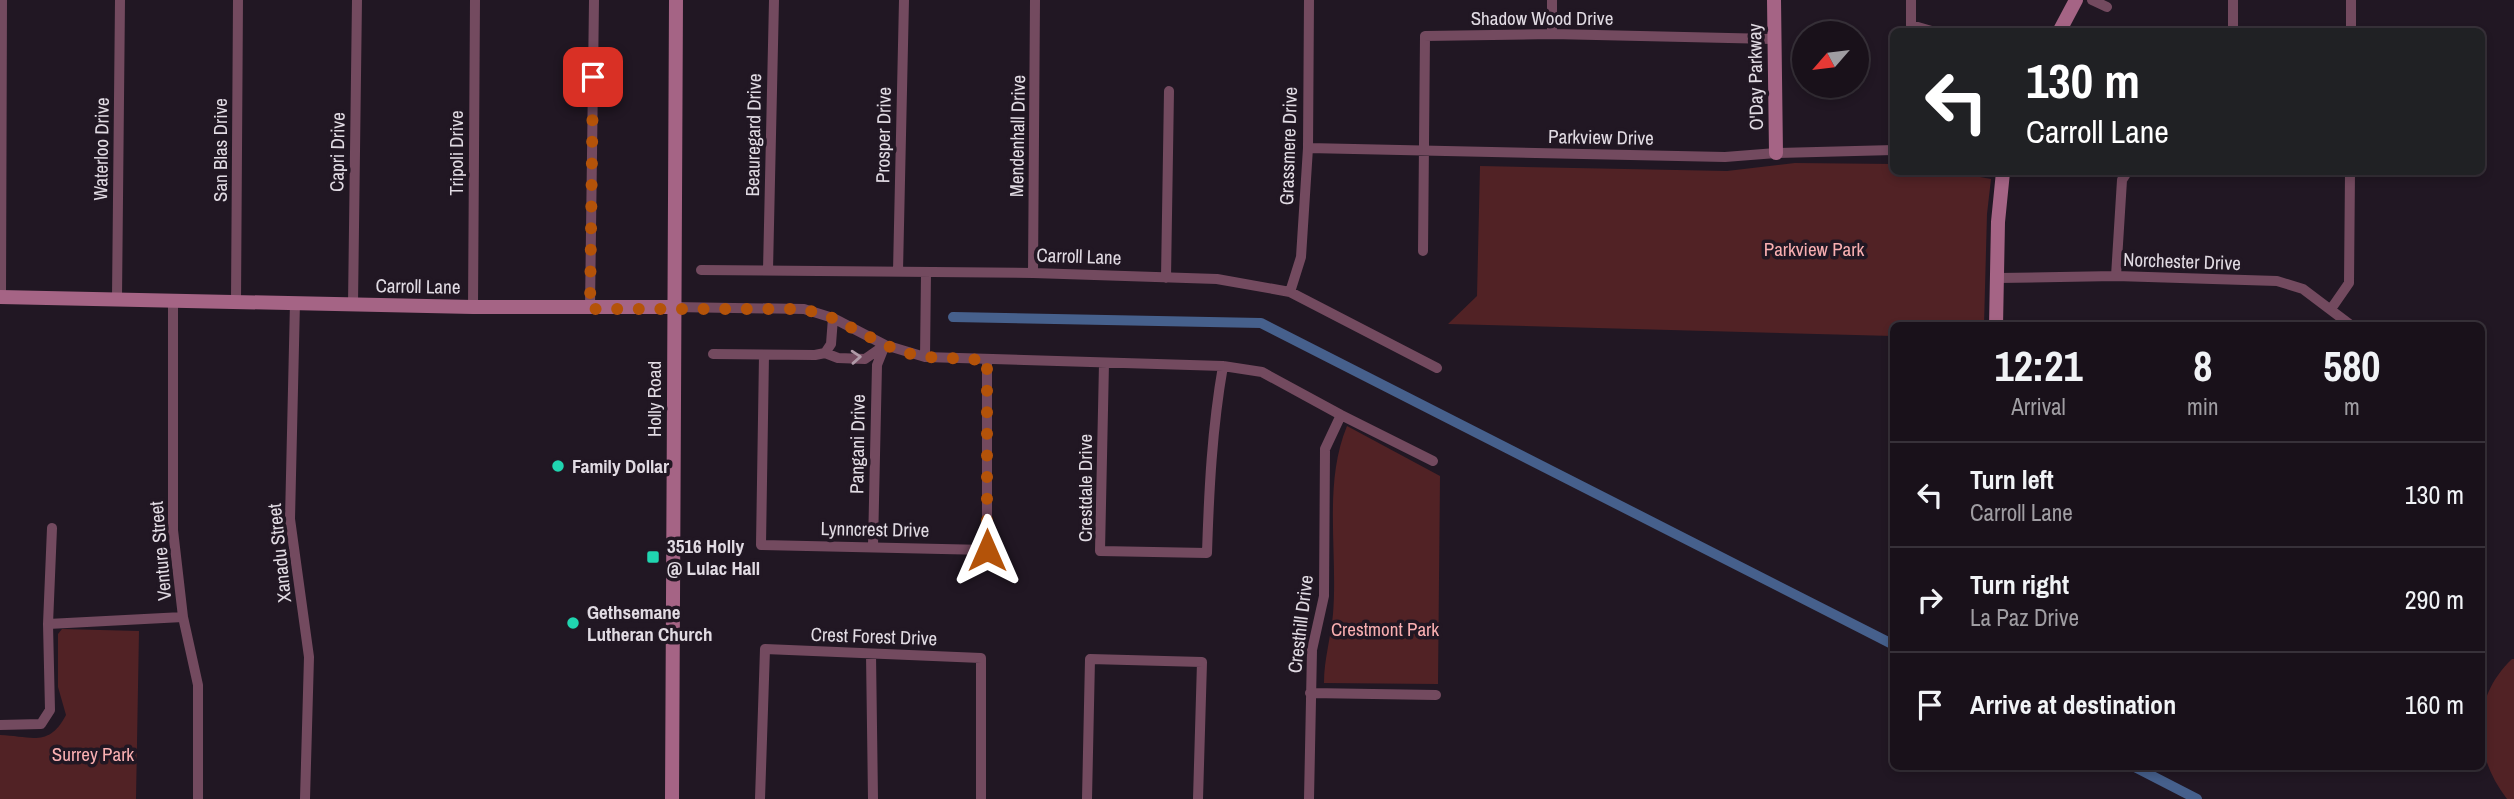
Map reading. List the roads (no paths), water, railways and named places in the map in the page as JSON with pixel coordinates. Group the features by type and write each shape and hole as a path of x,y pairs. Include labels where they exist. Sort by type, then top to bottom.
{"street":[{"name":"Waterloo Drive","path":"117,298 120,0"},
{"name":"San Blas Drive","path":"236,301 238,0"},
{"name":"Capri Drive","path":"353,304 357,0"},
{"name":"Tripoli Drive","path":"473,307 475,0"},
{"path":"590,309 594,0"},
{"name":"Holly Road","path":"672,799 676,0"},
{"name":"Beauregard Drive","path":"768,270 774,0"},
{"name":"Prosper Drive","path":"898,271 904,0"},
{"name":"Mendenhall Drive","path":"1033,273 1035,0"},
{"name":"Grassmere Drive","path":"1290,292 1301,257 1308,148 1309,0"},
{"path":"1552,0 1552,34"},
{"name":"O'Day Parkway","path":"1773,0 1776,153"},
{"path":"1911,0 1911,24 1923,28"},
{"path":"2061,28 2076,0"},
{"path":"2092,0 2107,7"},
{"path":"2233,28 2234,0"},
{"path":"2351,0 2351,28"},
{"path":"1,297 2,2"},
{"name":"Shadow Wood Drive","path":"1424,151 1425,36 1552,34 1773,39"},
{"path":"1166,278 1169,91"},
{"name":"Parkview Drive","path":"1308,148 1725,158 1776,153 1890,150"},
{"path":"1423,251 1424,151"},
{"path":"1996,322 1998,222 2003,175"},
{"path":"2116,276 2122,180 2125,175"},
{"path":"2331,309 2349,283 2350,175"},
{"name":"Carroll Lane","path":"701,270 1033,273 1217,279 1290,292 1437,368"},
{"path":"925,357 926,273"},
{"name":"Norchester Drive","path":"1997,278 2116,276 2277,281 2303,289 2347,322"},
{"name":"Carroll Lane","path":"1,297 590,309 804,309 833,318 885,345 925,357 1223,366 1262,372 1433,461"},
{"name":"Venture Street","path":"173,299 173,530 183,617 198,685 198,799"},
{"name":"Xanadu Street","path":"295,302 290,519 309,657 304,799"},
{"path":"825,353 831,344 833,318"},
{"path":"713,354 825,353 838,358 865,359 885,345"},
{"name":"Pangani Drive","path":"873,546 877,365 885,345"},
{"name":"Lynncrest Drive","path":"764,355 761,545 987,550 987,360"},
{"name":"Crestdale Drive","path":"1104,363 1100,551 1207,553 1215,411 1223,366"},
{"name":"Cresthill Drive","path":"1309,799 1312,650 1324,596 1325,449 1341,415"},
{"path":"0,725 41,724 50,710 48,624 52,528"},
{"path":"48,624 183,617"},
{"name":"Crest Forest Drive","path":"761,799 765,649 981,658 981,799"},
{"path":"871,654 873,799"},
{"path":"1087,799 1090,659 1202,662 1198,799"},
{"path":"1310,693 1436,695"}],"waterway":[{"path":"953,317 1261,323 1890,643"},
{"path":"2141,770 2197,799"}],"place":[{"name":"Family Dollar","path":"558,466"},
{"name":"3516 Holly @ Lulac Hall","path":"653,557"},
{"name":"Gethsemane Lutheran Church","path":"573,623"}],"park label":[{"name":"Parkview Park","path":"1814,249"},
{"name":"Crestmont Park","path":"1385,629"},
{"name":"Surrey Park","path":"93,754"}]}
